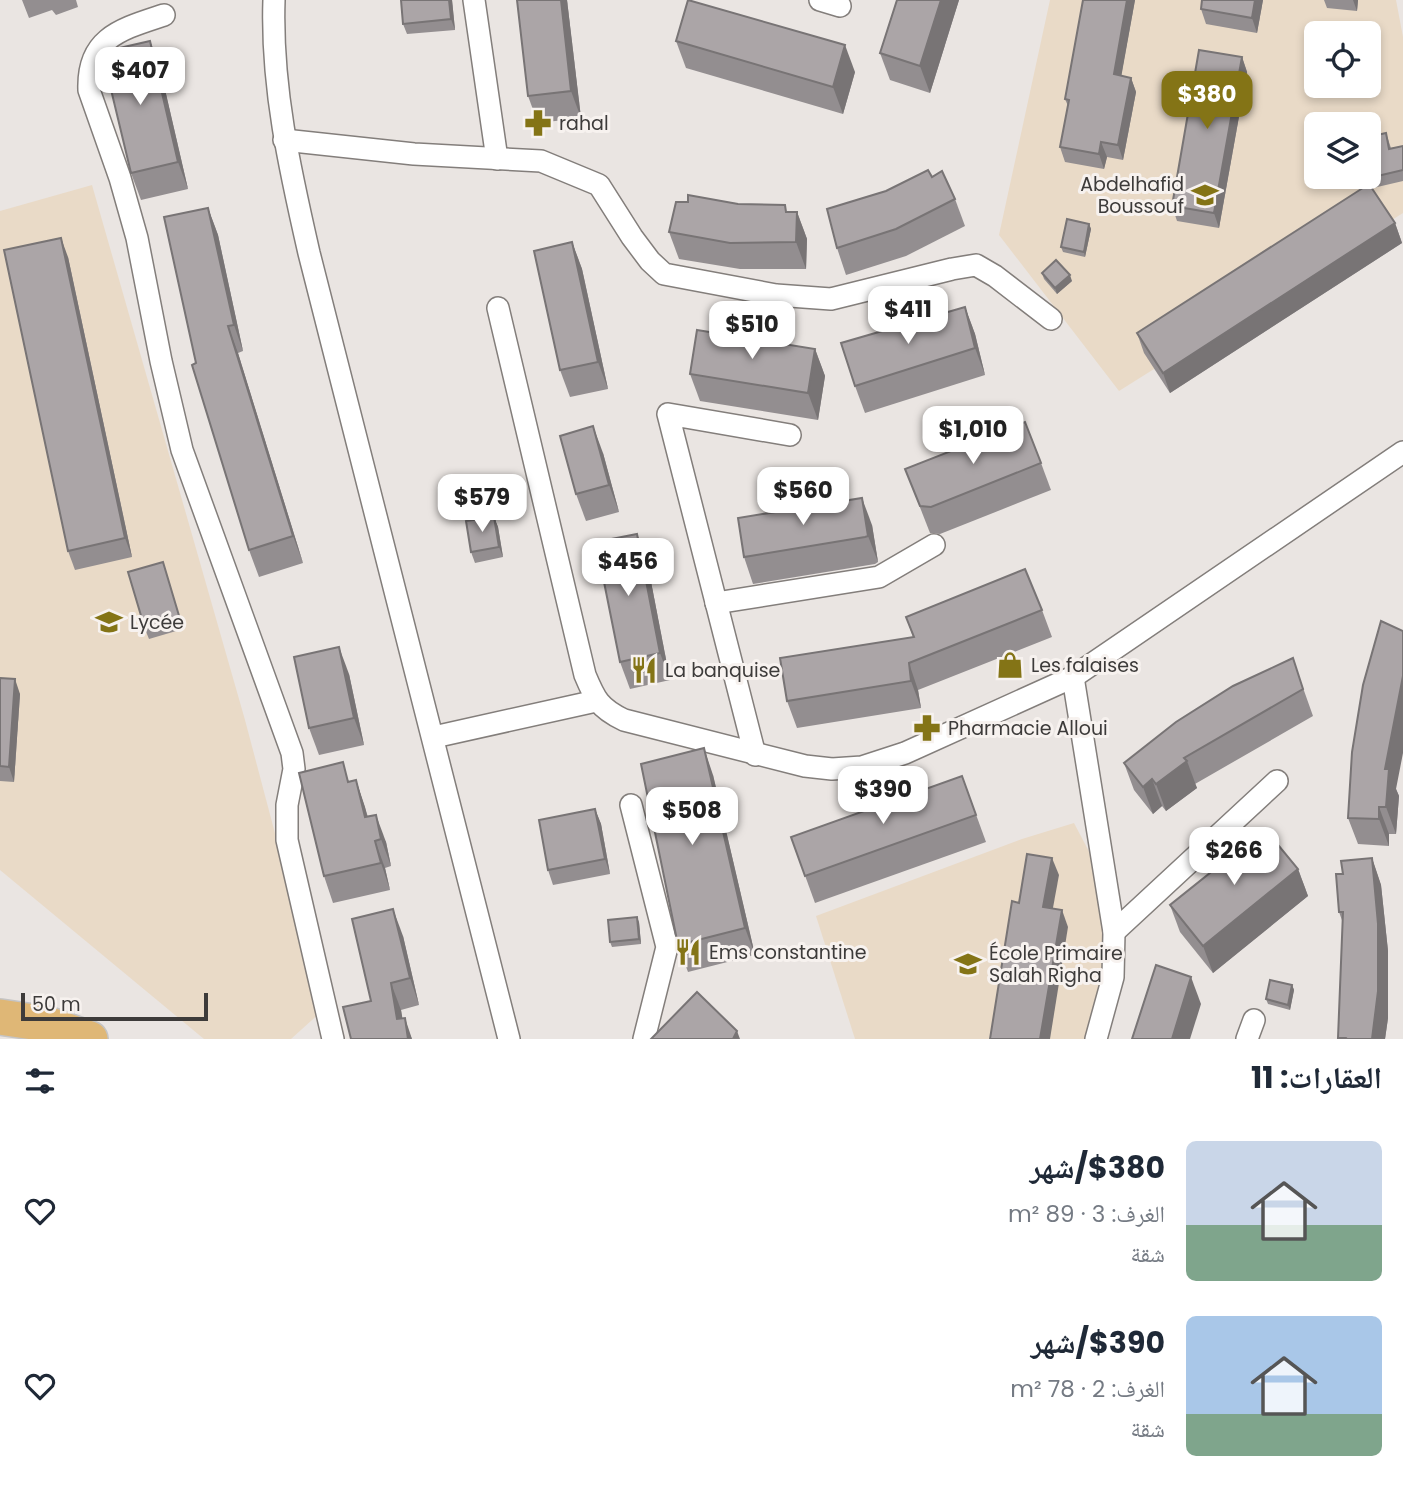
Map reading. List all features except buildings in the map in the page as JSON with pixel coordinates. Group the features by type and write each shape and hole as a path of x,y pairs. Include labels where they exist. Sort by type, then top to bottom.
{"highway":[{"path":"0,1017 47,1024 90,1039"}],"street":[{"path":"274,0 273,39 284,140 309,253 509,1039"},
{"path":"474,0 497,159"},
{"path":"164,15 122,29 109,37 92,61 89,90 120,178 137,238 182,450 292,752 294,769 287,805 288,840 333,1039"},
{"path":"284,140 414,154 541,161 599,185 632,237 664,274 776,295 831,299 976,265 1051,318"},
{"path":"498,308 585,675 596,701 609,713 624,720 805,766 832,769 862,767 905,753 1073,677 1403,452"},
{"path":"755,755 668,414 790,435"},
{"path":"716,603 878,578 934,545"},
{"path":"1073,677 1115,932 1113,977 1096,1039"},
{"path":"434,737 596,701"},
{"path":"1115,932 1277,780"},
{"path":"631,805 667,947 644,1039"}],"shaded area":[{"name":"Abdelhafid Boussouf","path":"1050,0 1396,0 1403,37 1403,213 1119,391 999,235"},
{"name":"Lycée","path":"92,185 245,720 322,1011 291,1039 204,1039 0,870 0,211"},
{"name":"École Primaire Salah Righa","path":"1074,823 1105,882 1104,1012 1093,1039 855,1039 816,916 1022,839"}],"place":[{"name":"rahal","path":"538,123"},
{"name":"Abdelhafid Boussouf","path":"1205,195"},
{"name":"Lycée","path":"109,622"},
{"name":"Les falaises","path":"1010,665"},
{"name":"La banquise","path":"644,670"},
{"name":"Pharmacie Alloui","path":"927,728"},
{"name":"Ems constantine","path":"688,952"},
{"name":"École Primaire Salah Righa","path":"968,964"}]}
